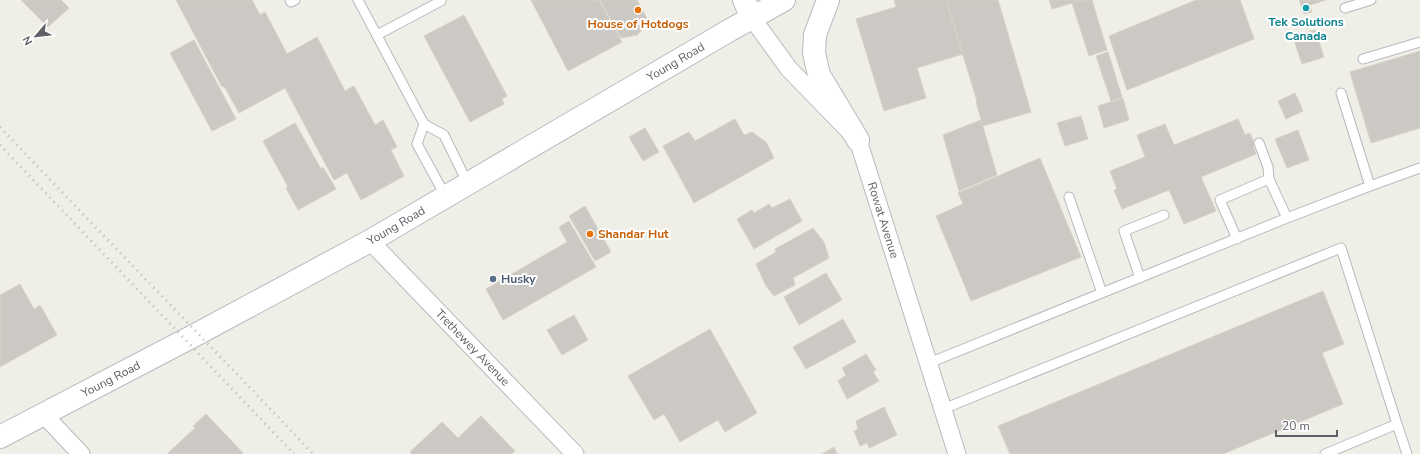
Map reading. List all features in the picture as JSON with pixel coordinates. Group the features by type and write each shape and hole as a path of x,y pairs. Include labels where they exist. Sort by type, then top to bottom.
{"main road":[{"name":"Young Road","path":"0,437 198,334 370,241 468,184 748,9 784,0"},
{"path":"828,0 815,35 814,53 819,75 858,140"}],"street":[{"name":"Rowat Avenue","path":"748,9 789,69 858,140 957,454"},
{"name":"Trethewey Avenue","path":"370,241 575,454"},
{"path":"44,415 81,454"}],"lane":[{"path":"290,0 291,2 295,0"},
{"path":"358,0 424,124 444,135 468,184"},
{"path":"1344,8 1371,0"},
{"path":"377,35 441,1"},
{"path":"1363,59 1420,42"},
{"path":"1341,93 1370,186"},
{"path":"424,124 417,144 446,196"},
{"path":"1259,143 1268,167 1269,180 1287,218"},
{"path":"929,363 1287,218 1420,168"},
{"path":"1237,239 1220,200 1269,180"},
{"path":"1069,197 1102,293"},
{"path":"1140,278 1124,231 1164,215"},
{"path":"943,409 1341,248 1407,454"},
{"path":"1326,454 1397,424"}],"building":[{"path":"21,0 61,0 69,8 48,27"},
{"path":"176,0 252,0 260,15 265,12 287,54 317,37 345,91 354,86 375,125 383,120 397,147 391,150 404,176 361,200 347,173 334,180 285,88 239,113 224,86 222,87"},
{"path":"531,0 599,0 622,42 568,71"},
{"path":"600,0 637,0 649,22 637,35 621,38"},
{"path":"894,0 946,0 963,54 917,68 926,98 884,111 856,19 896,7"},
{"path":"946,0 998,0 1031,112 983,126 976,102 977,101"},
{"path":"1049,0 1082,0 1052,9"},
{"path":"1083,0 1092,0 1107,50 1089,56 1072,3"},
{"path":"1196,0 1240,0 1254,39 1127,90 1109,36"},
{"name":"Tek Solutions Canada","path":"1299,0 1326,0 1310,5 1312,12 1304,14"},
{"path":"464,15 507,96 502,99 504,104 470,122 424,36"},
{"path":"1315,30 1324,57 1302,64 1293,37"},
{"path":"194,40 236,119 212,131 170,53"},
{"path":"1420,51 1420,128 1371,143 1350,72"},
{"path":"1108,52 1122,97 1111,101 1096,56"},
{"path":"1295,93 1303,111 1286,119 1278,101"},
{"path":"1123,98 1129,120 1104,128 1098,106"},
{"path":"1081,116 1088,139 1065,146 1057,123"},
{"path":"735,119 744,135 752,132 766,142 774,158 694,203 663,146 689,132 695,141"},
{"path":"1238,119 1245,135 1250,133 1255,145 1253,146 1256,154 1201,177 1216,211 1184,224 1169,190 1122,209 1114,190 1117,189 1110,171 1145,157 1137,135 1165,124 1174,145"},
{"path":"981,120 997,175 959,191 943,135"},
{"path":"295,123 321,169 323,167 336,189 298,210 286,188 288,187 263,141"},
{"path":"645,128 659,152 643,161 629,137"},
{"path":"1298,130 1309,160 1287,168 1275,139"},
{"path":"1040,158 1081,257 971,301 936,216 963,204 958,193"},
{"path":"790,199 802,221 754,249 737,219 752,210 754,213 769,204 772,208"},
{"name":"Shandar Hut","path":"585,206 611,252 595,261 569,216"},
{"path":"569,221 596,267 503,320 486,289 567,242 559,227"},
{"path":"813,228 824,242 829,258 793,278 795,285 774,296 766,286 756,264 776,252 775,249"},
{"path":"826,273 842,300 799,325 784,297"},
{"path":"20,284 34,309 40,305 57,335 0,367 0,295"},
{"path":"1323,291 1344,344 1322,353 1343,404 1223,454 1010,454 998,426"},
{"path":"574,315 588,340 562,355 547,330"},
{"path":"843,319 856,342 806,369 793,347"},
{"path":"710,329 757,413 725,432 718,420 680,442 664,414 654,420 628,376"},
{"path":"866,354 876,370 873,372 879,381 847,399 838,381 846,375 842,368"},
{"path":"884,407 897,435 869,448 867,443 860,446 854,431 858,429 856,421"},
{"path":"206,414 243,453 167,454 195,428 193,426"},
{"path":"481,416 515,451 511,454 412,454 410,452 442,422 458,438"},
{"path":"834,447 837,454 822,454"}],"railway":[{"path":"0,127 313,454"},
{"path":"0,145 294,454"}],"place":[{"name":"Tek Solutions Canada","path":"1306,8"},
{"name":"House of Hotdogs","path":"638,10"},
{"name":"Shandar Hut","path":"590,234"},
{"name":"Husky","path":"493,279"}]}
